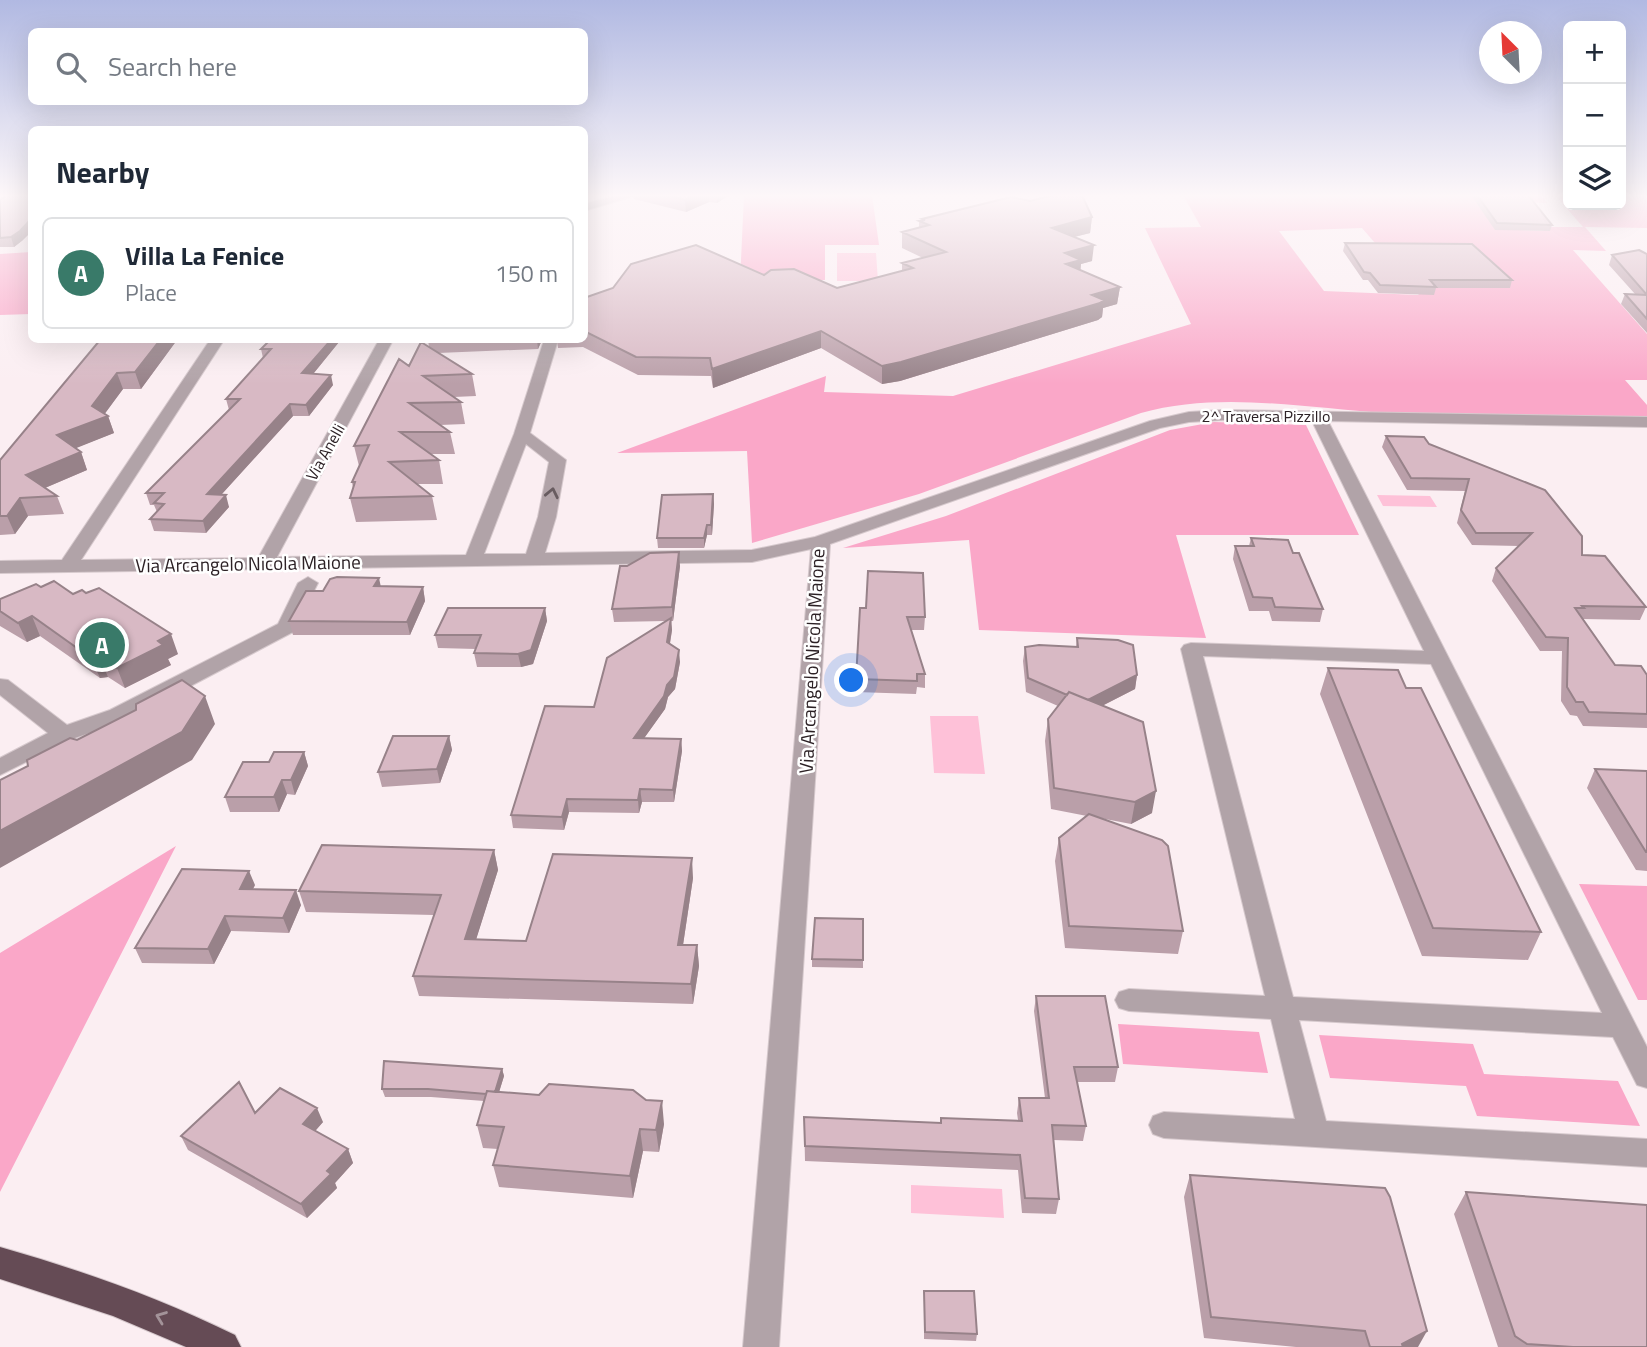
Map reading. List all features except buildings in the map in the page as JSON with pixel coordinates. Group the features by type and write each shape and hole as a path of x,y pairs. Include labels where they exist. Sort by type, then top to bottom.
{"highway":[{"path":"0,1263 87,1288 177,1323 223,1347"}],"street":[{"path":"68,565 215,343"},
{"name":"Via Anelli","path":"264,564 385,343"},
{"path":"474,559 522,434 550,343"},
{"path":"1317,416 1647,1076"},
{"name":"2^ Traversa Pizzillo","path":"821,541 1156,425 1189,417 1317,416 1647,422"},
{"path":"522,434 558,460 547,517 534,559"},
{"name":"Via Arcangelo Nicola Maione","path":"0,567 752,556 821,541 761,1347"},
{"path":"0,767 64,734 118,715 286,628 308,583"},
{"path":"1314,1134 1191,649 1437,658"},
{"path":"0,685 64,734"},
{"path":"1129,1000 1621,1026"},
{"path":"1164,1125 1647,1153"}],"shaded area":[{"path":"0,258 28,258 28,314 0,315"},
{"path":"741,258 825,258 825,280 740,282"},
{"path":"837,258 876,258 878,281 837,281"},
{"path":"1159,258 1299,258 1324,291 1418,295 1388,258 1580,258 1647,334 1647,380 1625,380 1647,405 1647,418 1418,415 1232,402 1171,406 1141,413 919,494 752,543 747,451 617,453 826,376 824,392 953,396 1191,324"},
{"path":"1214,422 1306,425 1359,535 1176,535 1206,638 979,630 969,540 843,548 946,516 1170,430"},
{"path":"1377,495 1430,496 1437,507 1383,506"},
{"path":"930,716 978,716 985,774 934,773"},
{"path":"176,846 0,1192 0,953"},
{"path":"1579,884 1647,886 1647,1000 1638,1000"},
{"path":"1118,1024 1259,1032 1268,1073 1123,1064"},
{"path":"1319,1035 1473,1044 1484,1074 1618,1081 1640,1126 1477,1116 1466,1086 1330,1078"},
{"path":"911,1185 1002,1189 1004,1218 911,1213"}],"place":[{"name":"Villa La Fenice","path":"102,645"}]}
